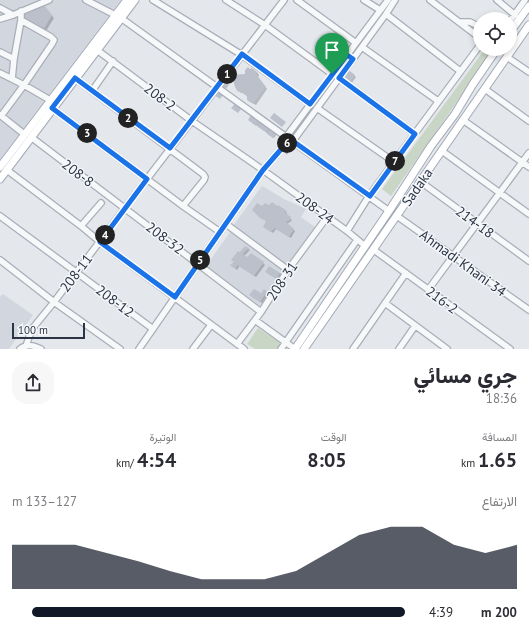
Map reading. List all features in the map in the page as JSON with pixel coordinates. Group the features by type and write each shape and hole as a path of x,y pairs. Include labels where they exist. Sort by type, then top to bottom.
{"main road":[{"path":"0,179 2,167 52,108 97,50 127,0"},
{"path":"28,136 50,100 118,17 134,0"},
{"path":"517,22 529,6"},
{"name":"Sadaka","path":"304,349 529,25"},
{"name":"Sadaka","path":"295,349 389,211 431,146 440,136 492,56"},
{"path":"452,118 452,125 456,126 462,122"},
{"path":"440,136 447,134 449,137 448,142"},
{"path":"322,309 329,314"},
{"path":"314,320 322,324"}],"street":[{"path":"0,19 48,0"},
{"path":"86,0 118,17 389,211"},
{"path":"153,0 242,54 310,104"},
{"path":"226,0 265,25 332,74"},
{"name":"208-11","path":"26,346 32,330 284,0"},
{"path":"296,0 356,43"},
{"path":"364,0 380,10"},
{"path":"290,139 310,104 388,0"},
{"path":"139,349 263,170 317,108 395,0"},
{"path":"430,0 473,33"},
{"path":"497,0 511,12"},
{"path":"517,12 525,0"},
{"path":"0,8 13,15"},
{"path":"12,79 21,11"},
{"path":"386,14 460,71"},
{"path":"0,116 24,85 54,40 21,20"},
{"path":"459,22 473,24"},
{"path":"362,47 438,101"},
{"name":"208-2","path":"97,50 192,121 263,170"},
{"path":"0,52 14,59"},
{"path":"348,231 370,196 473,53"},
{"path":"347,55 353,59"},
{"path":"507,57 529,72"},
{"path":"92,91 113,62"},
{"path":"0,73 50,100"},
{"path":"75,78 203,174 204,177 202,182 183,206"},
{"path":"339,78 415,134"},
{"path":"485,89 529,121"},
{"path":"52,108 220,232"},
{"path":"317,108 394,162"},
{"name":"208-8","path":"0,116 125,208"},
{"path":"462,122 529,167"},
{"path":"442,151 529,214"},
{"path":"428,290 529,153"},
{"path":"2,167 241,348"},
{"name":"208-24","path":"263,170 348,231 365,246"},
{"name":"214-18","path":"421,182 529,261"},
{"path":"81,226 101,203"},
{"name":"208-32","path":"125,208 261,312"},
{"name":"208-12","path":"0,216 153,329"},
{"name":"Ahmadi Khani 34","path":"397,216 529,310"},
{"name":"208-31","path":"241,348 255,320 288,270 327,217"},
{"path":"226,224 288,270"},
{"path":"281,349 357,240"},
{"name":"216-2","path":"374,250 510,349"},
{"path":"0,260 54,302 120,349"},
{"path":"353,349 406,273"},
{"path":"385,303 444,348"},
{"path":"255,320 295,349"},
{"path":"193,349 211,325"},
{"path":"399,349 415,326"},
{"path":"20,349 26,346 35,346 41,349"}],"shaded area":[{"path":"0,0 121,0 0,159"},
{"path":"262,186 284,199 306,209 301,217 315,227 286,267 233,226"},
{"path":"231,231 283,270 283,273 259,305 206,266"},
{"path":"3,294 33,315 9,349 0,349 0,295 1,296"}],"green space":[{"path":"480,56 489,56 391,196 382,189"},
{"path":"258,328 283,345 280,349 255,349 247,344"}],"building":[{"path":"44,5 52,15 44,29 24,19 24,15"},
{"path":"248,67 257,72 256,74 266,87 254,103 247,100 247,96 240,91 238,92 232,75 245,74 245,70"},
{"path":"347,69 355,75 349,84 341,77"},
{"path":"225,82 229,85 225,90 221,87"},
{"path":"217,91 223,95 220,99 214,95"},
{"path":"235,104 241,109 238,113 231,108"},
{"path":"274,113 286,122 282,127 270,118"},
{"path":"251,115 259,121 256,126 248,120"},
{"path":"261,121 270,127 266,132 257,126"},
{"path":"271,127 278,132 273,138 267,134"},
{"path":"272,202 287,211 285,213 291,217 289,221 286,222 294,229 289,237 275,228 271,232 263,227 266,221 260,218 252,210 257,203 262,206 265,203 269,205"},
{"path":"245,246 249,248 243,254 247,257 251,253 264,262 254,276 238,265 235,269 230,265 234,262 231,260 238,251 240,252"},
{"path":"269,266 280,273 276,279 265,272"},
{"path":"254,289 261,293 264,289 267,292 260,302 249,295"}],"route":[{"path":"242,54 310,104 332,74 347,55 353,59 339,78 415,134 370,196 290,139 263,170 175,297 100,242 147,179 52,108 75,78 170,148 242,54"}]}
